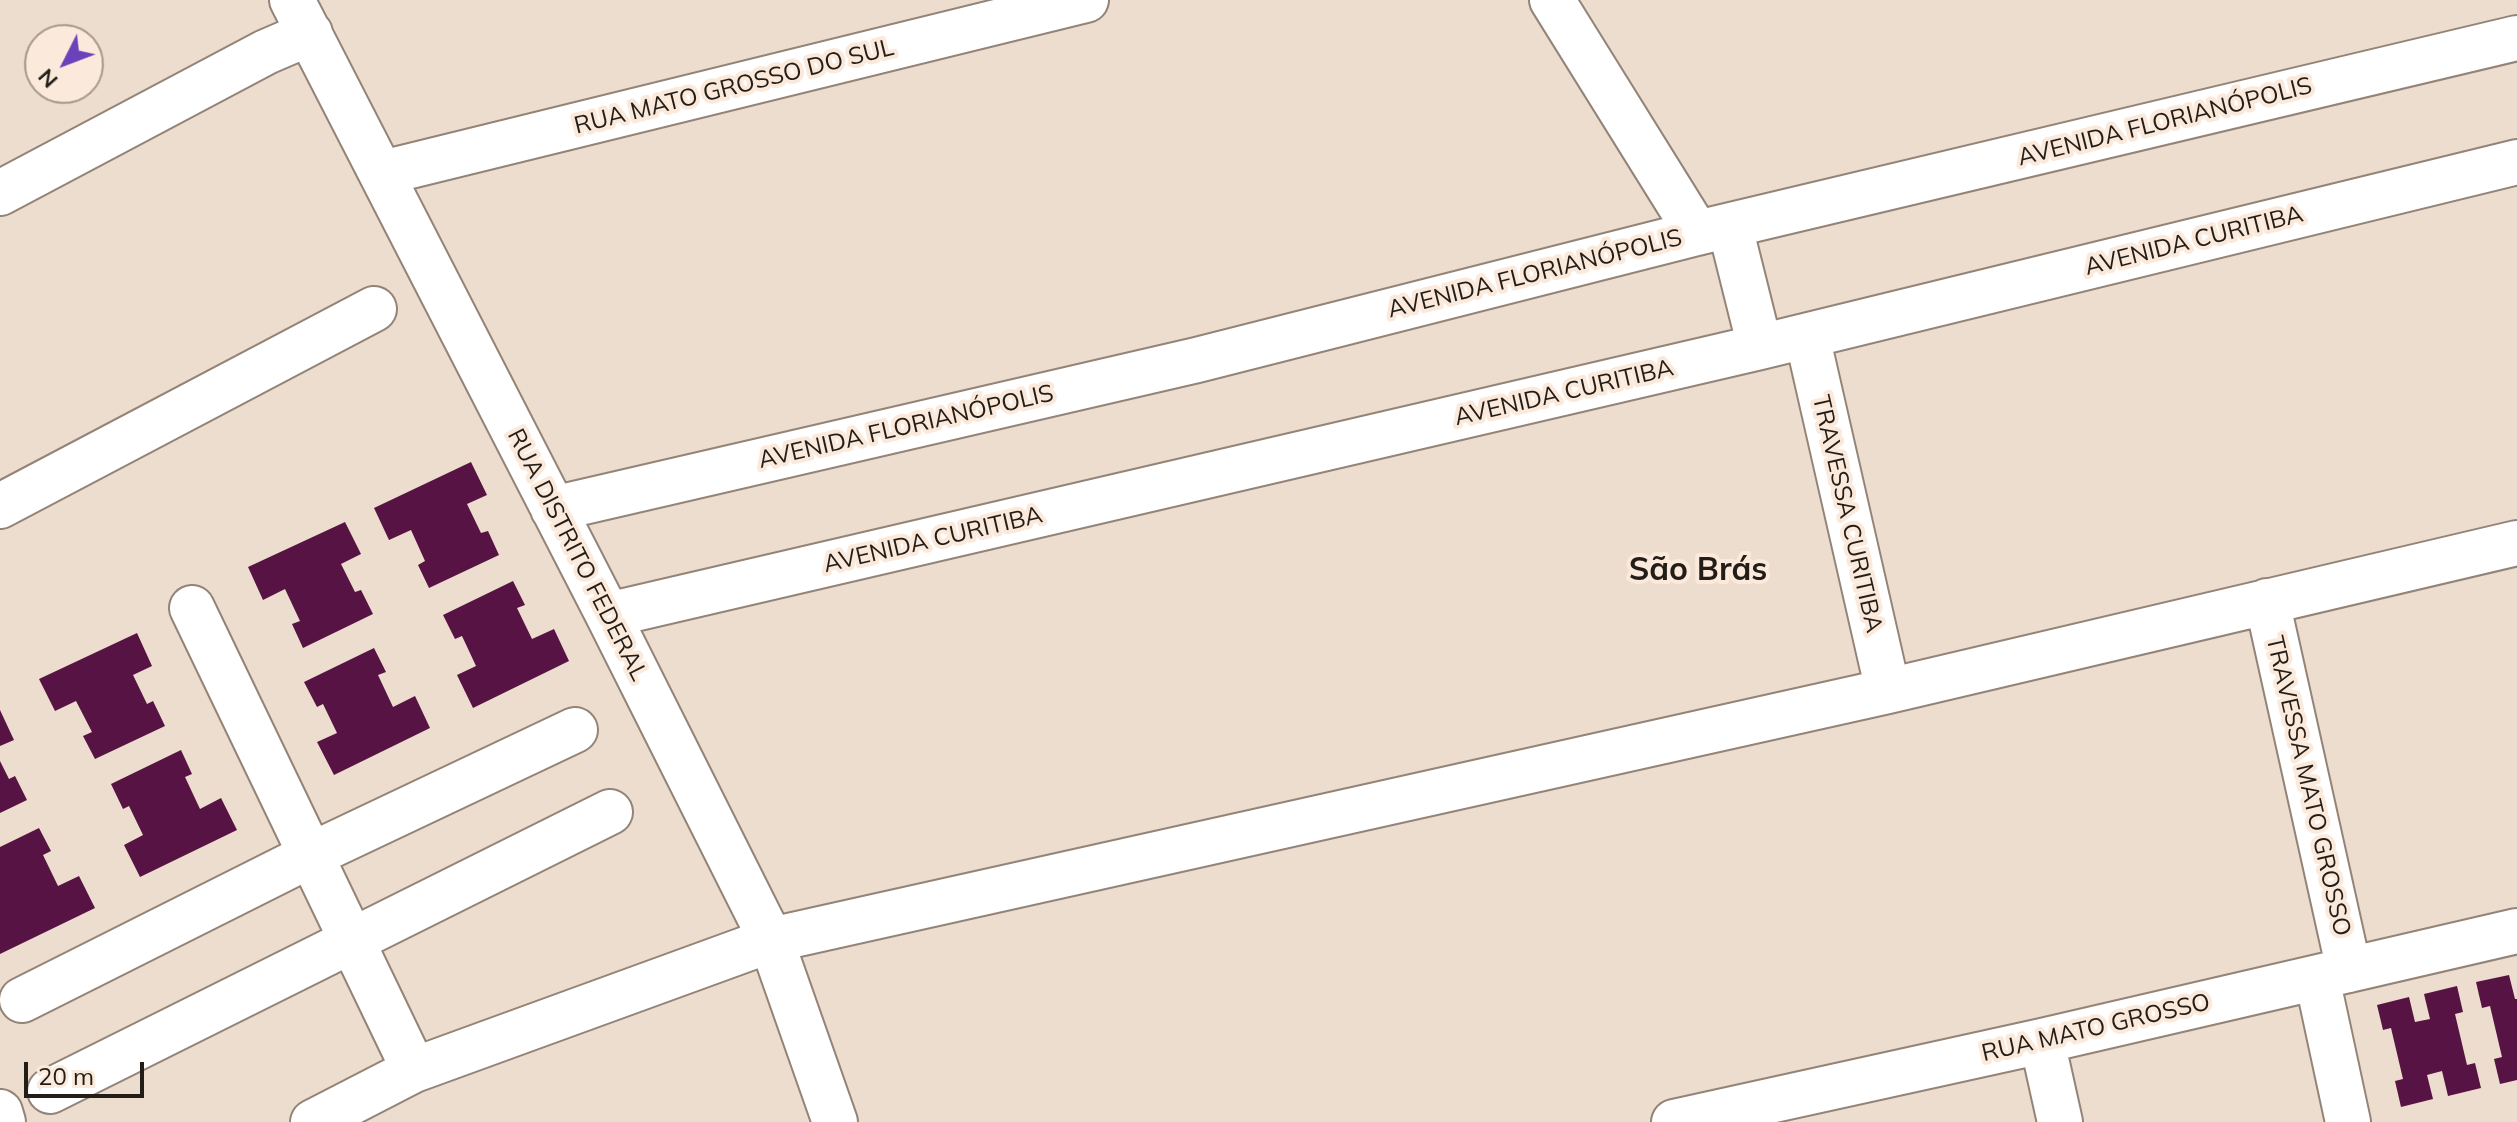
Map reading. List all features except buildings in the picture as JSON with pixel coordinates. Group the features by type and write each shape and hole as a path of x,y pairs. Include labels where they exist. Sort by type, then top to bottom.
{"street":[{"name":"RUA MATO GROSSO DO SUL","path":"382,173 1086,0"},
{"path":"1552,0 1714,230 1760,347"},
{"name":"RUA DISTRITO FEDERAL","path":"301,16 771,940 835,1122"},
{"path":"0,193 266,52 301,16"},
{"name":"AVENIDA FLORIANÓPOLIS","path":"553,509 1197,360 1714,230 2517,38"},
{"name":"AVENIDA CURITIBA","path":"608,615 1807,336 2517,162"},
{"path":"0,506 374,309"},
{"name":"TRAVESSA CURITIBA","path":"1807,336 1888,691"},
{"path":"313,1122 414,1070 771,940 1888,691 2517,543"},
{"name":"TRAVESSA MATO GROSSO","path":"2267,601 2333,974 2348,1122"},
{"path":"192,608 414,1070"},
{"path":"22,1000 311,855 575,730"},
{"path":"50,1091 610,812"},
{"name":"RUA MATO GROSSO","path":"1674,1122 1777,1110 2042,1041 2517,931"},
{"path":"2042,1041 2060,1122"},
{"path":"0,1112 3,1122"}],"district":[{"name":"São Brás","path":"1698,570"}]}
